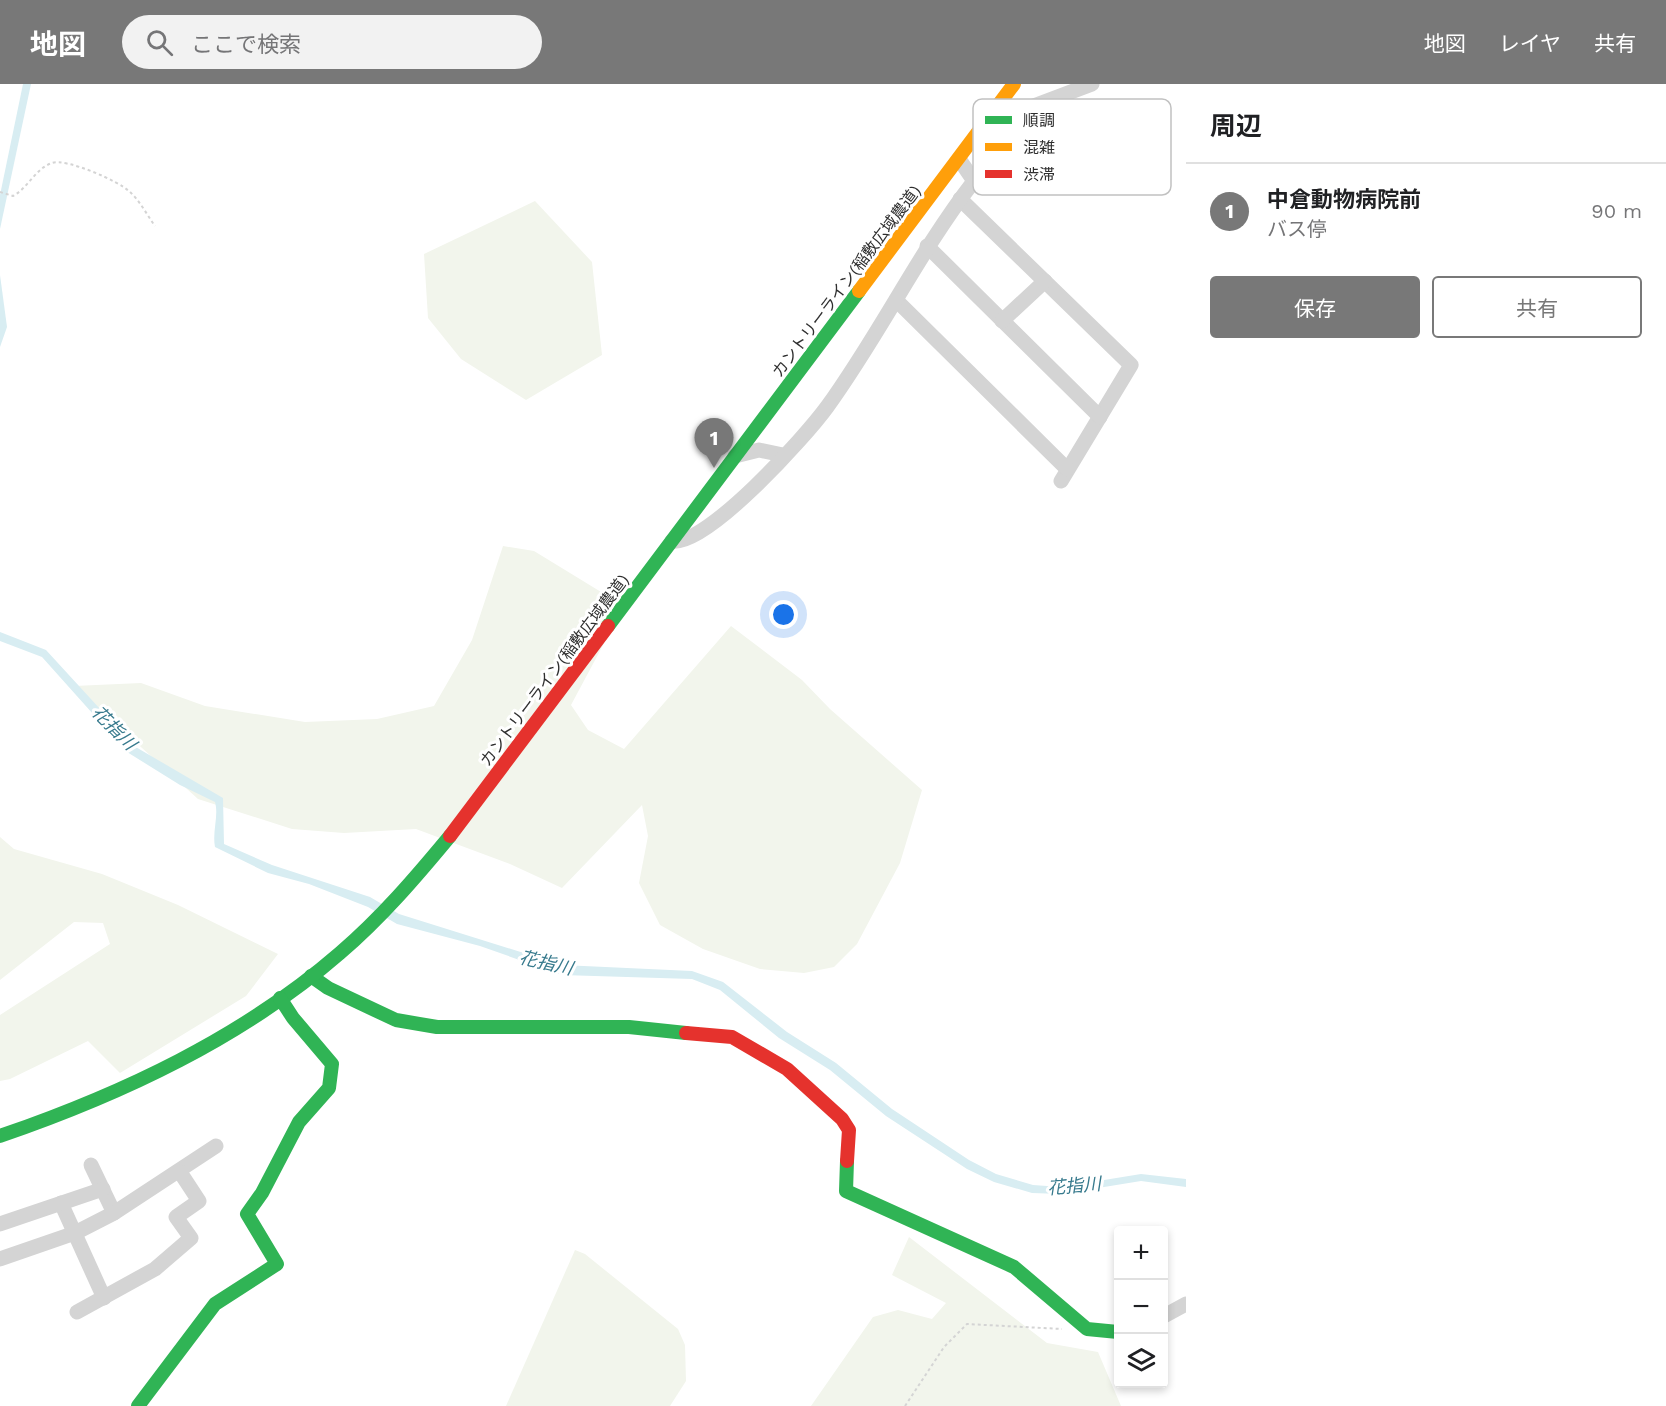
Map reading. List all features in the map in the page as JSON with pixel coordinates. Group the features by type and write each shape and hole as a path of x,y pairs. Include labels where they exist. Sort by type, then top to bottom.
{"street":[{"name":"カントリーライン(稲敷広域農道)","path":"1003,99 1014,84"},
{"path":"1052,99 1092,84"},
{"name":"カントリーライン(稲敷広域農道)","path":"0,1136 40,1123 152,1076 196,1053 311,976 367,928 430,861 973,140"},
{"path":"959,159 973,180"},
{"path":"672,541 688,540 711,527 768,474 826,408 896,300 927,246 973,182"},
{"path":"896,300 1064,475 1131,365 960,199"},
{"path":"927,246 1100,417"},
{"path":"1002,321 1045,281"},
{"path":"735,456 759,450 783,455"},
{"path":"311,976 328,988 396,1020 437,1027 629,1027 732,1037 787,1069 842,1119 849,1131 846,1191 1014,1268 1087,1329 1114,1332"},
{"path":"138,1406 214,1304 276,1264 247,1214 262,1193 299,1122 329,1088 332,1064 293,1018 280,998"},
{"path":"0,1259 75,1233 114,1214 216,1146"},
{"path":"91,1165 114,1214"},
{"path":"77,1312 155,1269 191,1238 176,1217 199,1201 180,1172"},
{"path":"0,1224 103,1189"},
{"path":"61,1203 105,1298"},
{"path":"1168,1314 1186,1304"}],"path":[{"path":"0,192 13,196 20,192 45,166 54,162 76,166 121,184 131,193 155,226"},
{"path":"905,1406 944,1347 967,1324 1087,1329"}],"shaded area":[{"path":"535,201 592,262 602,355 526,400 461,359 428,318 424,254"},
{"path":"503,546 534,551 624,606 571,705 588,730 624,749 731,626 802,680 830,709 922,790 900,863 857,944 834,967 804,973 760,969 703,949 660,925 639,883 648,836 642,805 562,888 510,864 416,829 344,833 292,829 198,799 74,686 141,683 205,706 305,722 377,719 434,706 472,640"},
{"path":"0,837 14,849 102,874 178,905 278,954 246,996 120,1073 88,1041 10,1079 0,1081 0,1015 110,944 103,923 74,922 0,980"},
{"path":"909,1237 1047,1343 1098,1352 1121,1406 811,1406 873,1317 898,1310 932,1319 946,1303 892,1275"},
{"path":"575,1250 585,1254 678,1329 685,1345 686,1381 670,1406 506,1406"}],"water":[{"path":"23,84 31,84 0,229 0,195"},
{"path":"0,275 7,327 0,347"},
{"name":"花指川","path":"0,632 46,650 134,746 223,798 224,844 272,865 370,897 399,914 562,965 692,971 723,982 787,1032 836,1063 892,1109 969,1160 996,1174 1033,1185 1061,1187 1141,1174 1186,1179 1186,1187 1141,1181 1061,1194 1032,1193 994,1182 967,1169 886,1116 830,1070 779,1038 720,990 692,979 562,975 480,946 397,924 368,907 309,884 268,873 215,847 215,802 180,785 127,752 42,657 0,641"}],"traffic: fast":[{"path":"608,626 859,291"},
{"path":"0,1136 46,1120 135,1082 179,1061 263,1012 302,984 370,926 450,836"},
{"path":"311,976 328,988 396,1020 437,1027 629,1027 686,1033"},
{"path":"138,1406 215,1304 277,1264 247,1214 262,1193 299,1122 329,1088 332,1064 293,1018 280,998"},
{"path":"847,1161 846,1191 1014,1267 1087,1329 1114,1332"}],"traffic: slow":[{"path":"1003,99 1014,84"},
{"path":"859,291 973,139"}],"traffic: jam":[{"path":"450,836 608,626"},
{"path":"686,1033 732,1037 787,1069 842,1119 849,1130 847,1161"}],"place":[{"name":"中倉動物病院前","path":"714,468"}]}
